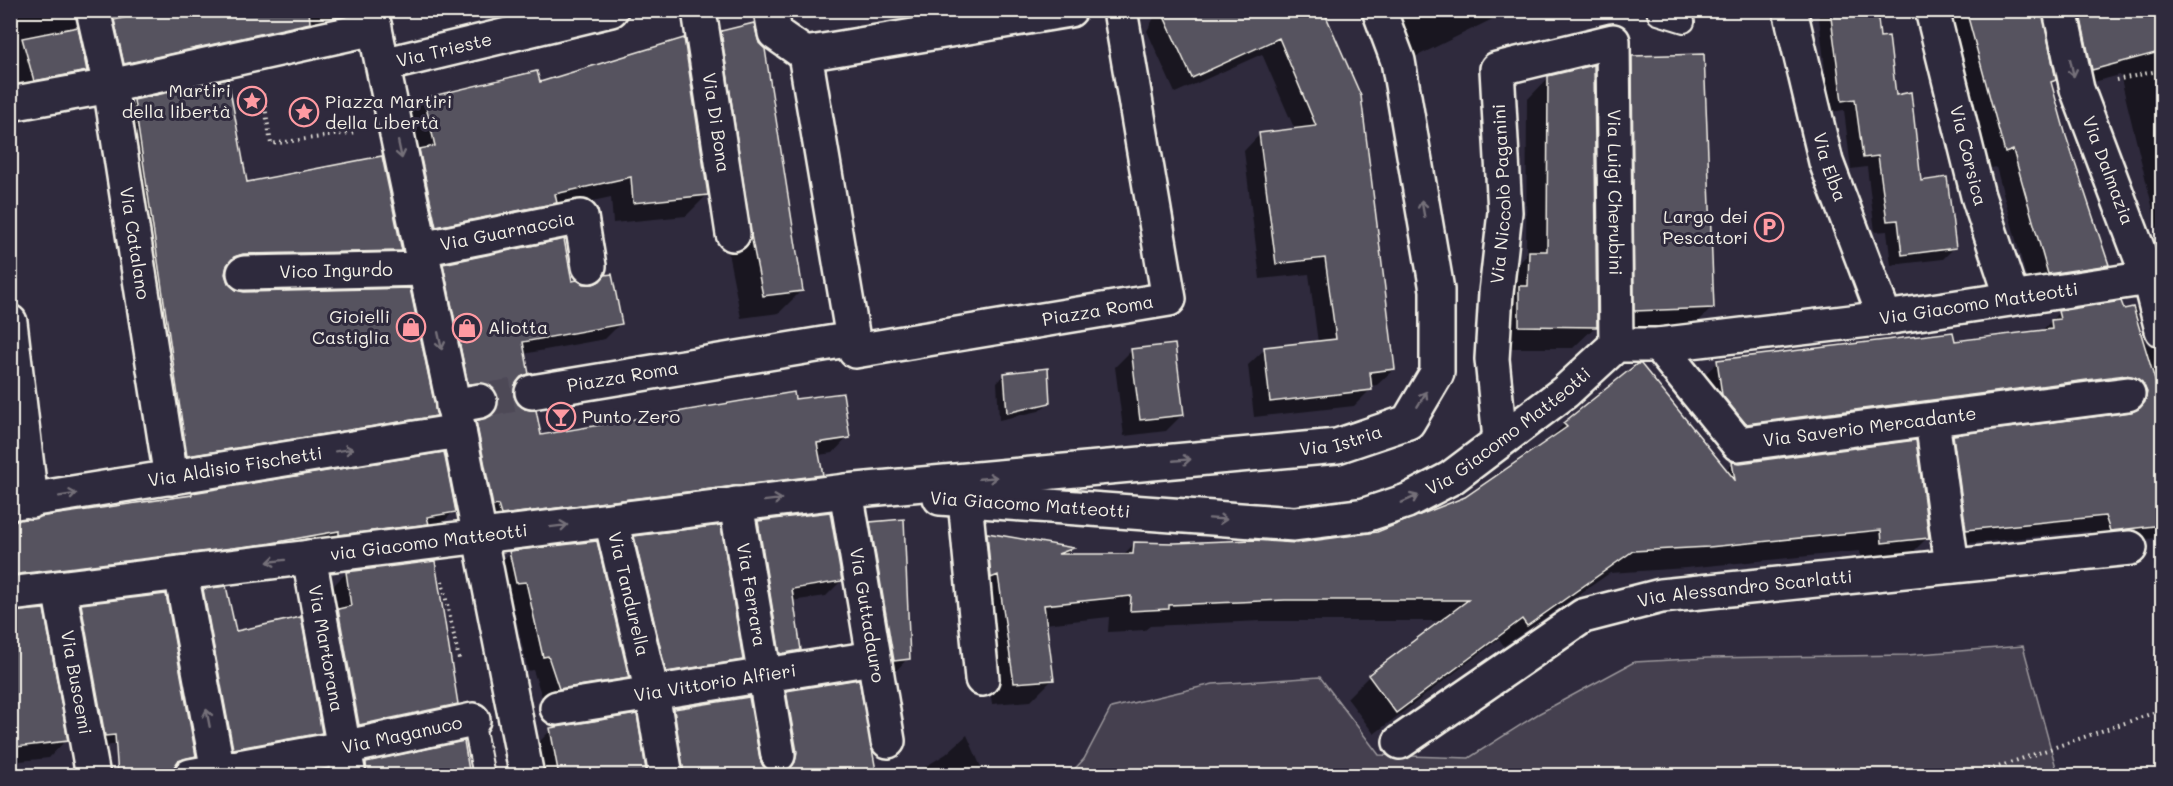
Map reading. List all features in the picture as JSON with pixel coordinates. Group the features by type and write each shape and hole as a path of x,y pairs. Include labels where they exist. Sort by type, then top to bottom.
{"street":[{"name":"Via Catalano","path":"93,10 110,86 171,478"},
{"name":"Via Trieste","path":"382,65 611,10"},
{"name":"Via Di Bona","path":"699,10 733,234"},
{"path":"771,10 775,33 805,54 1070,10"},
{"name":"Piazza Roma","path":"532,392 853,339 855,351 1169,299 1120,10"},
{"name":"Via Istria","path":"846,491 1337,446 1408,422 1437,373 1437,290 1398,61 1379,10"},
{"name":"Via Elba","path":"1790,10 1826,162 1885,318"},
{"name":"Via Corsica","path":"1932,10 1978,196 2012,298"},
{"name":"Via Dalmazia","path":"2060,10 2077,89 2156,278 2163,330"},
{"path":"10,104 110,86 257,53 373,19 423,259 464,413 480,536 527,776"},
{"name":"Via Luigi Cherubini","path":"1613,40 1616,345"},
{"name":"Via Niccolò Paganini","path":"1500,439 1492,359 1496,293 1505,212 1497,69 1613,40"},
{"path":"805,54 853,339"},
{"name":"Via Guarnaccia","path":"423,259 581,217 589,266"},
{"name":"Vico Ingurdo","path":"244,273 423,259"},
{"name":"Via Giacomo Matteotti","path":"846,491 1294,524 1365,515 1407,501 1451,478 1565,392 1616,345 1658,345 1885,318 2156,278"},
{"path":"10,322 21,502"},
{"name":"Via Saverio Mercadante","path":"1658,345 1738,444 2127,394"},
{"name":"Via Aldisio Fischetti","path":"21,502 171,478 464,413"},
{"path":"1932,420 1952,566"},
{"name":"via Giacomo Matteotti","path":"10,594 846,491"},
{"name":"Via Guttadauro","path":"846,491 888,741"},
{"path":"965,500 982,679"},
{"name":"Via Ferrara","path":"736,504 778,756"},
{"name":"Via Tandurella","path":"611,520 652,693 666,776"},
{"name":"Via Alessandro Scarlatti","path":"1400,742 1582,616 1661,596 2130,548"},
{"name":"Via Martorana","path":"309,557 346,762"},
{"path":"181,573 209,774"},
{"name":"Via Buscemi","path":"59,588 93,776"},
{"name":"Via Vittorio Alfieri","path":"557,708 873,658"},
{"name":"Via Maganuco","path":"209,774 346,762 473,720"}],"lane":[{"path":"1657,10 1658,14 1684,22"},
{"path":"473,720 484,776"}],"path":[{"path":"257,53 271,144 395,125"},
{"path":"441,576 473,720"},
{"path":"1946,776 1992,769 2163,710"}],"shaded area":[{"path":"2023,646 2058,775 1068,776 1084,759 1111,708 1213,684 1320,677 1379,755 1469,758 1538,714 1634,662 1708,658 1907,655"}],"building":[{"path":"157,10 309,10 310,23 124,64 114,20"},
{"path":"1161,10 1339,10 1326,16 1361,96 1395,369 1370,372 1372,390 1270,402 1264,347 1336,339 1325,258 1276,264 1259,133 1316,126 1279,38 1192,78"},
{"path":"1830,10 1877,10 1880,37 1889,36 1896,95 1911,92 1921,181 1947,177 1956,248 1902,255 1898,220 1887,221 1878,156 1863,158 1855,99 1842,101"},
{"path":"1966,10 2042,10 2056,80 2051,82 2066,136 2109,265 2048,274 2013,150 2005,153"},
{"path":"2079,10 2163,10 2163,51 2092,70"},
{"path":"754,23 759,43 765,49 803,291 763,296 751,235 721,31"},
{"path":"78,27 87,71 34,81 22,38"},
{"path":"684,38 708,195 633,203 631,177 555,194 557,203 436,227 419,149 435,146 424,98 537,71 540,82"},
{"path":"1704,54 1714,308 1634,311 1632,56"},
{"path":"1594,65 1597,327 1519,326 1519,286 1528,286 1529,251 1547,251 1548,76"},
{"path":"228,79 247,182 382,156 402,251 243,254 234,257 227,265 225,274 228,283 236,290 244,292 410,288 437,416 187,456 134,100"},
{"path":"564,239 572,281 593,284 605,275 612,274 622,324 523,342 529,374 521,377 515,385 514,396 518,404 525,409 536,410 541,435 794,392 795,399 843,393 850,438 817,443 823,475 501,515 498,505 493,506 476,421 493,415 498,407 498,397 494,388 487,384 468,384 443,264"},
{"path":"2121,301 2124,309 2133,307 2163,407 2163,525 2110,531 2105,516 1966,530 1953,435 2131,412 2140,408 2145,402 2147,392 2142,382 2135,377 2126,375 1746,424 1722,395 1717,360 1953,332 1955,341 2052,329 2051,320 2060,319 2058,311"},
{"path":"1175,344 1184,415 1140,420 1131,349"},
{"path":"1637,364 1641,364 1735,480 1732,462 1740,463 1916,440 1929,538 1882,543 1881,530 1709,547 1633,551 1527,626 1522,619 1396,713 1368,675 1468,600 1285,600 1169,605 1169,609 1130,611 1131,596 1044,605 1054,680 1014,683 998,575 991,578 987,533 1074,548 1058,554 1133,554 1134,542 1254,540 1296,543 1377,532 1465,497 1567,427 1563,423"},
{"path":"1048,368 1050,403 1007,413 1004,373"},
{"path":"444,452 456,512 427,517 429,524 339,535 339,531 266,544 10,575 10,521 192,495 192,493"},
{"path":"830,512 842,581 792,589 801,650 780,654 758,521"},
{"path":"904,519 910,659 894,661 870,522"},
{"path":"721,525 743,660 666,672 634,536"},
{"path":"597,541 629,678 559,689 548,656 543,657 526,582 516,583 509,551"},
{"path":"435,561 458,704 359,725 338,609 351,606 346,572"},
{"path":"226,586 236,631 301,617 322,733 233,749 203,589"},
{"path":"166,594 196,756 178,761 172,776 118,776 115,735 105,736 81,604"},
{"path":"44,609 68,741 16,747 10,723 10,612"},
{"path":"859,679 877,776 684,776 674,709 749,697 760,759 763,766 771,772 781,774 790,769 795,762 797,752 786,691"},
{"path":"637,714 647,776 559,776 550,728"},
{"path":"464,741 470,776 367,776 366,762"}],"tunnel":[{"path":"480,401 532,392"}],"place":[{"name":"Martiri della libertà","path":"252,101"},
{"name":"Piazza Martiri della Libertà","path":"304,112"},
{"name":"Largo dei Pescatori","path":"1769,227"},
{"name":"Gioielli Castiglia","path":"411,327"},
{"name":"Aliotta","path":"467,328"},
{"name":"Punto Zero","path":"561,417"}]}
